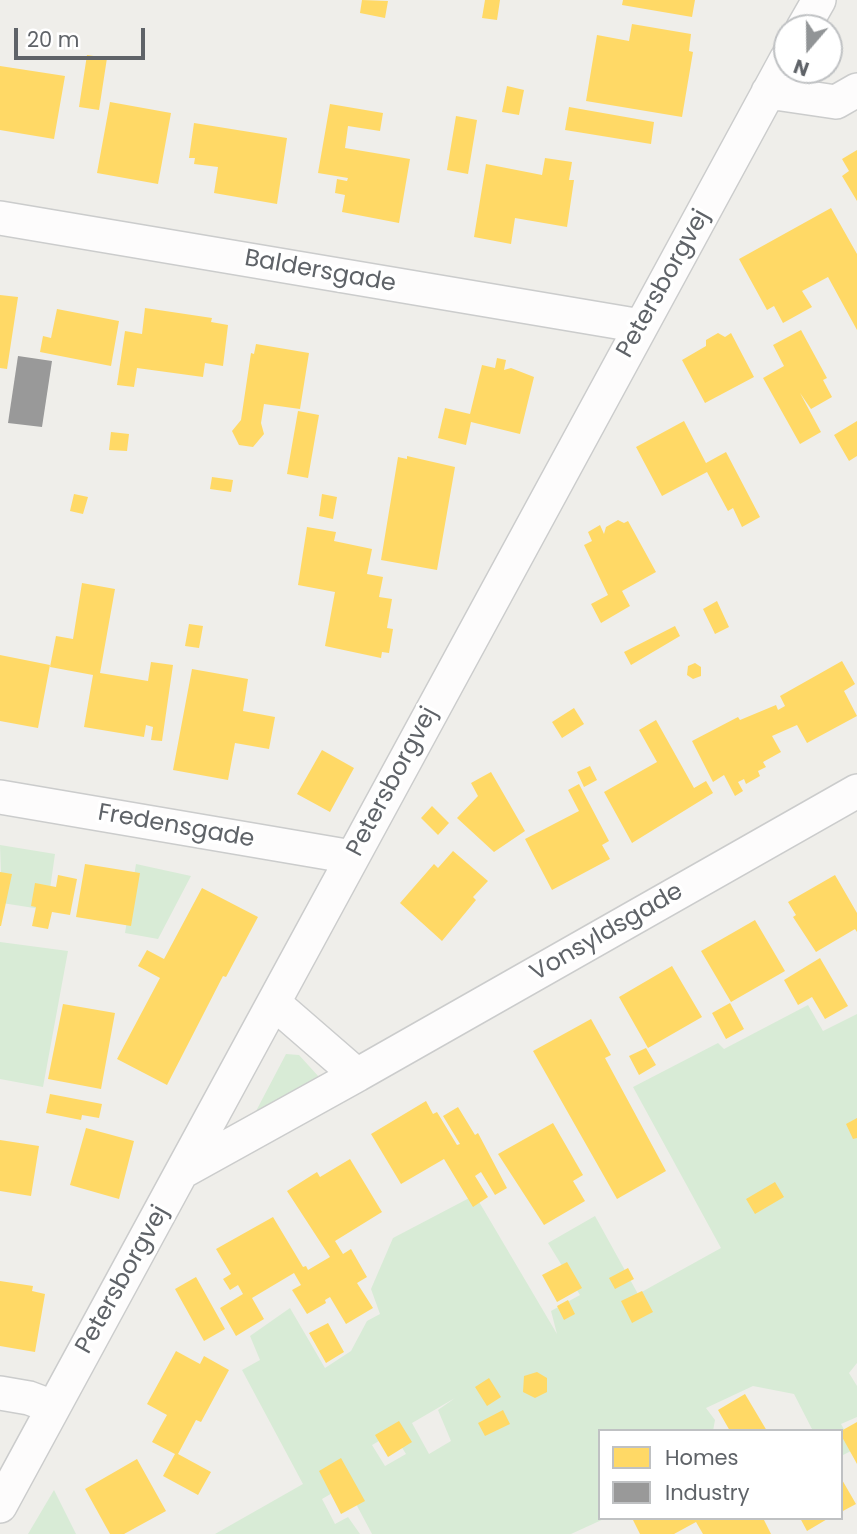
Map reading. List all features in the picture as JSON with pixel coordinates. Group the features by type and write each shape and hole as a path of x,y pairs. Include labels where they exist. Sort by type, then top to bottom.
{"street":[{"name":"Petersborgvej","path":"0,1506 773,83"},
{"path":"768,92 836,102 857,90"},
{"name":"Baldersgade","path":"0,218 641,326"},
{"name":"Vonsyldsgade","path":"182,1172 857,791"},
{"name":"Fredensgade","path":"0,797 352,857"},
{"path":"274,1003 357,1075"},
{"path":"0,1393 29,1398 53,1407"}],"green space":[{"path":"0,845 55,854 47,910 2,903"},
{"path":"136,864 191,876 158,939 125,933"},
{"path":"0,942 68,951 43,1087 0,1079"},
{"path":"808,1005 823,1031 857,1014 857,1363 849,1373 857,1386 857,1417 841,1424 855,1449 843,1455 843,1429 812,1429 794,1394 753,1386 706,1408 715,1420 713,1429 598,1429 598,1520 602,1520 571,1534 372,1534 346,1485 322,1499 335,1524 348,1517 360,1534 215,1534 303,1484 242,1370 260,1360 250,1336 290,1308 325,1368 351,1351 367,1321 380,1314 371,1289 393,1238 475,1195 557,1334 551,1311 580,1295 548,1243 595,1216 638,1294 721,1248 633,1087 718,1043 724,1049","holes":["455,1398 438,1410 451,1441 429,1454 412,1423","393,1433 406,1454 385,1466 372,1445"]},
{"path":"286,1054 299,1055 319,1077 255,1113"},
{"path":"54,1490 76,1534 28,1534"}],"building: Homes":[{"path":"362,0 388,1 385,18 360,13"},
{"path":"485,0 500,0 497,20 482,18"},
{"path":"623,0 695,0 692,17 622,5"},
{"path":"632,24 691,34 689,51 693,52 682,117 586,101 597,35 629,41"},
{"path":"87,55 107,58 99,110 79,107"},
{"path":"0,66 65,76 54,139 0,130"},
{"path":"507,86 524,90 519,115 502,112"},
{"path":"110,102 171,113 158,184 97,173"},
{"path":"330,104 383,113 380,131 348,126 345,148 410,159 399,223 342,212 345,195 335,193 337,179 347,181 348,178 318,173"},
{"path":"569,107 654,122 651,144 565,130"},
{"path":"456,116 477,120 468,174 447,170"},
{"path":"194,123 287,138 277,204 214,193 218,167 194,164 195,158 189,158"},
{"path":"857,150 857,201 842,176 849,171 842,159"},
{"path":"545,158 572,162 569,180 574,180 567,227 515,218 511,244 474,237 486,164 542,175"},
{"path":"831,208 857,254 857,330 828,277 802,291 812,307 783,323 774,306 767,310 739,259"},
{"path":"0,295 18,297 7,369 0,368"},
{"path":"145,308 212,318 211,322 228,325 223,366 205,363 203,377 137,368 134,387 117,385 125,331 142,334"},
{"path":"57,309 119,321 111,366 40,352 43,336 51,338"},
{"path":"801,330 827,378 823,380 832,397 811,409 800,393 821,432 800,444 763,378 784,366 773,345"},
{"path":"718,333 725,337 731,333 754,377 705,403 682,360 706,346 706,340"},
{"path":"256,344 309,353 300,409 264,404 261,423 264,434 253,447 239,445 232,431 241,420 251,353 254,354"},
{"path":"497,358 506,360 504,370 511,368 534,377 520,434 471,422 466,445 438,438 445,408 470,414 482,365 495,368"},
{"path":"298,411 319,415 308,478 287,474"},
{"path":"684,421 706,463 726,452 760,517 742,527 733,508 728,511 707,472 662,496 636,447"},
{"path":"857,421 857,456 849,461 834,435"},
{"path":"111,432 129,434 127,451 109,450"},
{"path":"407,456 455,467 437,570 381,560 398,457 407,459"},
{"path":"212,477 233,480 231,492 210,489"},
{"path":"74,494 88,497 83,514 70,511"},
{"path":"322,494 337,497 333,519 319,516"},
{"path":"618,520 624,523 628,521 656,572 622,591 630,606 601,623 591,604 608,595 584,545 592,541 588,532 600,525 604,534 606,527"},
{"path":"307,527 336,532 334,541 372,549 367,574 383,577 379,597 392,599 387,628 393,629 389,653 382,652 381,658 325,646 335,592 298,585"},
{"path":"82,583 115,589 100,673 148,681 151,662 173,665 162,741 151,740 153,727 146,725 144,737 84,727 93,675 50,667 56,636 73,639"},
{"path":"717,601 729,627 715,634 703,609"},
{"path":"189,624 203,626 199,648 185,646"},
{"path":"675,626 680,636 631,665 624,652"},
{"path":"0,655 50,665 38,728 0,721"},
{"path":"842,661 855,684 844,691 857,716 807,743 797,725 772,736 781,752 763,762 766,767 758,771 760,776 746,784 744,779 738,782 743,791 735,796 724,775 713,782 692,741 738,717 740,720 776,705 778,710 785,706 780,696"},
{"path":"695,663 701,667 701,676 693,679 687,675 688,666"},
{"path":"192,669 248,679 243,711 275,717 269,749 235,743 228,780 173,770"},
{"path":"574,708 584,724 562,738 552,722"},
{"path":"656,720 694,788 706,781 713,793 632,843 604,792 657,762 639,730"},
{"path":"322,750 354,768 330,812 297,794"},
{"path":"590,766 597,780 584,787 577,772"},
{"path":"491,772 525,831 494,852 457,818 478,796 471,783"},
{"path":"579,784 609,841 602,845 610,859 552,890 525,839 579,811 568,790"},
{"path":"432,806 449,823 438,835 421,818"},
{"path":"453,851 488,881 473,897 476,900 442,941 400,903 434,864 438,868"},
{"path":"85,864 140,873 131,926 76,917"},
{"path":"0,872 12,874 1,926 0,926"},
{"path":"58,875 77,879 70,915 52,912 48,929 32,926 36,907 31,906 35,883 56,887"},
{"path":"835,875 857,913 857,932 855,929 816,952 793,917 796,915 788,902"},
{"path":"202,888 258,917 226,977 223,976 167,1085 117,1059 160,978 138,966 147,950 164,959"},
{"path":"755,920 785,971 731,1002 701,951"},
{"path":"820,958 848,1006 825,1019 812,997 798,1005 784,980"},
{"path":"672,966 702,1017 648,1048 619,997"},
{"path":"730,1003 744,1029 726,1039 712,1013"},
{"path":"63,1004 115,1013 101,1089 48,1079"},
{"path":"591,1019 611,1055 605,1058 666,1171 617,1199 533,1051"},
{"path":"646,1048 656,1065 639,1075 629,1056"},
{"path":"50,1094 102,1104 99,1118 82,1115 81,1120 46,1113"},
{"path":"426,1101 433,1114 437,1112 457,1145 460,1144 443,1116 458,1107 475,1135 478,1133 507,1188 495,1195 481,1172 475,1176 488,1197 473,1207 444,1159 401,1184 371,1134"},
{"path":"857,1118 857,1138 853,1139 846,1124"},
{"path":"553,1123 583,1175 573,1181 585,1201 544,1225 498,1154"},
{"path":"86,1128 134,1141 119,1199 70,1185"},
{"path":"0,1140 39,1146 31,1196 0,1191"},
{"path":"350,1159 382,1212 335,1241 343,1254 351,1249 367,1277 357,1283 373,1308 346,1324 330,1297 325,1300 326,1303 307,1314 292,1290 301,1285 294,1273 252,1298 264,1319 236,1336 220,1308 243,1294 238,1285 230,1290 223,1279 231,1274 216,1249 273,1217 303,1267 306,1266 308,1270 330,1257 287,1191 317,1172 320,1177"},
{"path":"775,1182 784,1197 755,1214 746,1199"},
{"path":"567,1262 582,1288 557,1302 542,1275"},
{"path":"628,1268 634,1279 615,1289 609,1278"},
{"path":"196,1277 225,1329 204,1341 175,1289"},
{"path":"0,1281 33,1286 32,1291 45,1294 35,1352 0,1346"},
{"path":"642,1291 653,1312 632,1323 621,1301"},
{"path":"568,1300 575,1314 564,1320 557,1306"},
{"path":"328,1323 344,1352 326,1363 309,1333"},
{"path":"176,1351 200,1364 204,1356 229,1370 201,1422 196,1420 178,1454 211,1472 198,1495 163,1476 175,1454 152,1442 167,1415 147,1404"},
{"path":"537,1372 547,1378 547,1392 535,1398 523,1392 524,1376"},
{"path":"489,1378 501,1397 487,1406 475,1387"},
{"path":"745,1394 766,1429 729,1429 718,1410"},
{"path":"503,1410 510,1424 485,1436 478,1423"},
{"path":"399,1421 412,1442 388,1457 375,1435"},
{"path":"857,1422 857,1464 843,1439 843,1430"},
{"path":"341,1458 365,1501 341,1514 319,1471"},
{"path":"137,1459 166,1511 124,1534 110,1534 85,1489"},
{"path":"843,1481 856,1504 843,1511"},
{"path":"633,1520 764,1520 771,1534 703,1534 696,1522 674,1534 640,1534"},
{"path":"801,1520 826,1520 807,1531"}],"building: Industry":[{"path":"18,356 52,361 42,427 8,423"}]}
